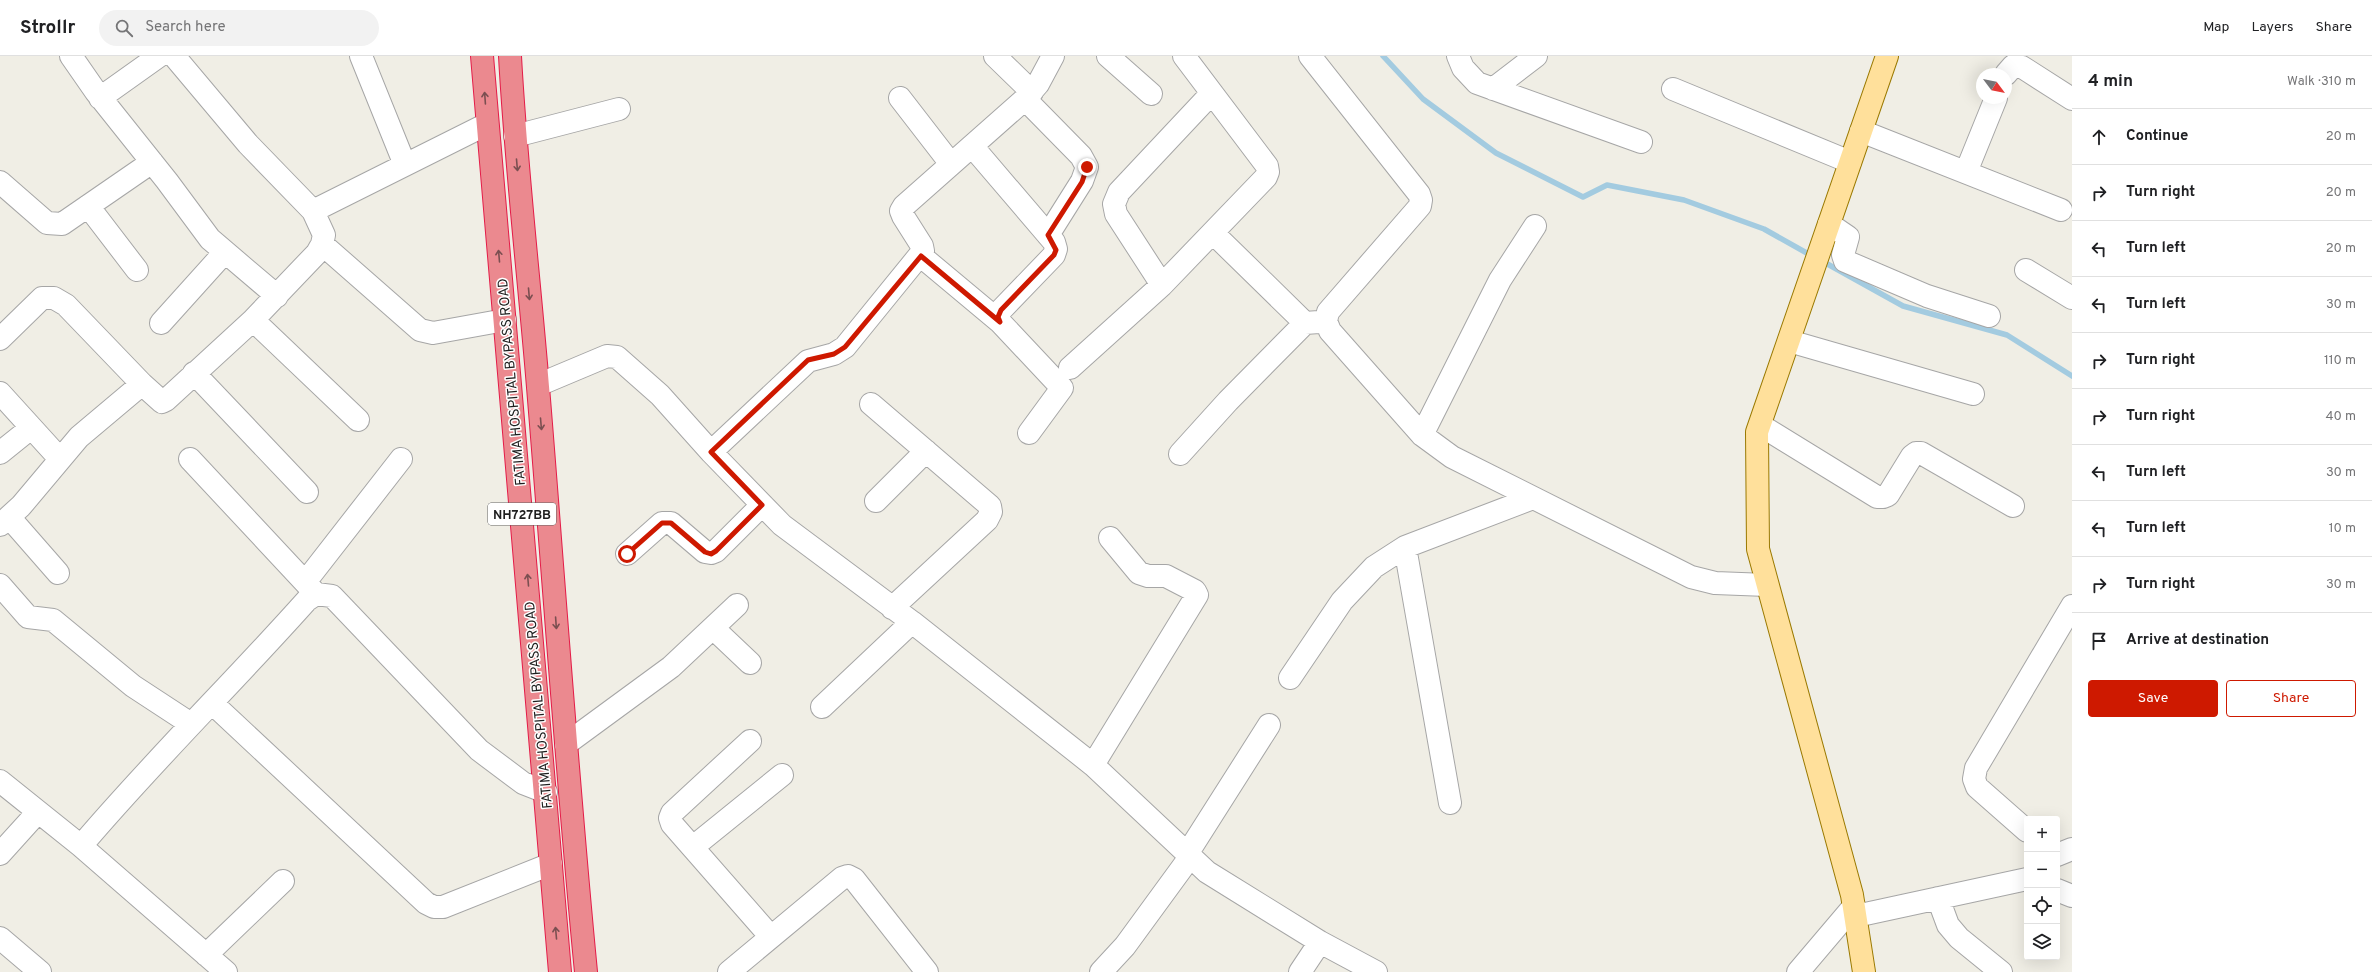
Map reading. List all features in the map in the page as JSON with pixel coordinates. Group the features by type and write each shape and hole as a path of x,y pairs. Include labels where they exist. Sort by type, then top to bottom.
{"highway":[{"name":"FATIMA HOSPITAL BYPASS ROAD","path":"482,56 546,792 560,972"},
{"name":"FATIMA HOSPITAL BYPASS ROAD","path":"510,56 515,136 538,385 566,744 586,972"},
{"path":"516,449 542,447"}],"main road":[{"path":"1864,972 1855,911 1758,549 1757,432 1797,321 1887,56"}],"street":[{"path":"71,56 100,98 152,162 210,239 277,296"},
{"path":"100,98 159,56"},
{"path":"0,339 42,298 54,298 66,305 142,384 162,402 253,320 318,253 324,235 313,211 248,144 174,56"},
{"path":"361,56 404,165"},
{"path":"995,56 1081,156 1087,167 1082,182 1048,235"},
{"path":"711,452 808,360 834,354 845,347 921,256 922,246 902,211 904,206 1029,95 1053,56"},
{"path":"1108,56 1151,94"},
{"path":"1070,368 1162,286 1266,177 1268,172 1267,166 1211,94 1184,56"},
{"path":"1180,454 1228,401 1328,312 1420,206 1421,200 1419,194 1310,56"},
{"path":"1458,56 1468,76 1476,83 1641,142"},
{"path":"1492,89 1536,56"},
{"path":"2011,68 2013,66 2022,66 2072,99"},
{"path":"1673,88 1850,162"},
{"path":"1162,286 1116,214 1114,204 1119,192 1211,94"},
{"path":"900,98 951,164"},
{"path":"1966,172 1994,104"},
{"path":"515,136 619,109"},
{"path":"313,211 487,124"},
{"path":"1861,131 2061,210"},
{"path":"972,146 1048,235 1056,250 1054,255 1001,310 998,317 1000,322"},
{"path":"0,182 47,223 62,224 152,162"},
{"path":"88,206 137,270"},
{"path":"1422,436 1500,280 1536,226"},
{"path":"1828,227 1848,237 1843,255 1845,261 1927,296 1988,316"},
{"path":"1213,233 1316,322 1330,331 1422,436 1452,457 1691,577 1715,583 1767,585"},
{"path":"322,244 420,330 432,333 505,320"},
{"path":"161,323 225,252"},
{"path":"921,256 1000,322 1062,388 1029,433"},
{"path":"2026,270 2072,298"},
{"path":"253,320 358,420"},
{"path":"1789,341 1973,394"},
{"path":"538,385 612,355 660,395 711,452 792,534 912,622 1093,765 1189,855 1216,878 1364,969"},
{"path":"194,373 307,492"},
{"path":"58,572 4,521 79,437 142,384"},
{"path":"0,393 60,459"},
{"path":"871,404 990,506 991,512 987,520 892,608"},
{"path":"1760,425 1877,497 1888,495 1916,453 1921,453 2013,506"},
{"path":"0,453 31,428"},
{"path":"876,501 926,451"},
{"path":"190,459 311,587 332,596 479,750 523,783 546,792"},
{"path":"81,846 131,787 247,668 307,600 311,587 401,459"},
{"path":"1290,678 1342,601 1374,567 1405,547 1533,498"},
{"path":"627,554 662,523 667,522 671,523 705,552 711,554 716,551 762,505"},
{"path":"1093,765 1197,595 1195,591 1166,576 1148,576 1139,573 1110,538"},
{"path":"1405,547 1450,803"},
{"path":"0,585 28,617 53,620 133,686 191,724"},
{"path":"566,744 671,668 737,605"},
{"path":"2024,828 1977,788 1974,779 1976,768 2072,606"},
{"path":"822,707 912,622"},
{"path":"713,628 750,663"},
{"path":"212,703 430,905 443,907 551,864"},
{"path":"1101,972 1125,946 1189,855 1269,725"},
{"path":"750,741 672,813 670,818 672,824 771,937"},
{"path":"693,847 782,775"},
{"path":"0,781 81,846 226,972"},
{"path":"0,854 37,812"},
{"path":"2060,854 2072,849"},
{"path":"730,972 842,878 848,876 854,880 927,972"},
{"path":"1798,972 1855,911 1938,898 2024,879"},
{"path":"206,955 283,881"},
{"path":"2060,891 2072,896"},
{"path":"1938,898 1948,925 2001,972"},
{"path":"0,938 40,972"},
{"path":"1300,972 1320,942"}],"waterway":[{"path":"1383,56 1423,99 1496,153 1583,197 1607,185 1684,200 1764,229 1812,256"},
{"path":"1822,261 1903,306 2007,335 2072,376"}],"route":[{"path":"627,554 662,523 667,522 671,523 705,552 711,554 716,551 762,505 711,452 808,360 840,352 921,256 1000,322 998,317 1001,310 1054,255 1056,250 1054,242 1048,235 1082,182 1086,174 1087,167"}]}
